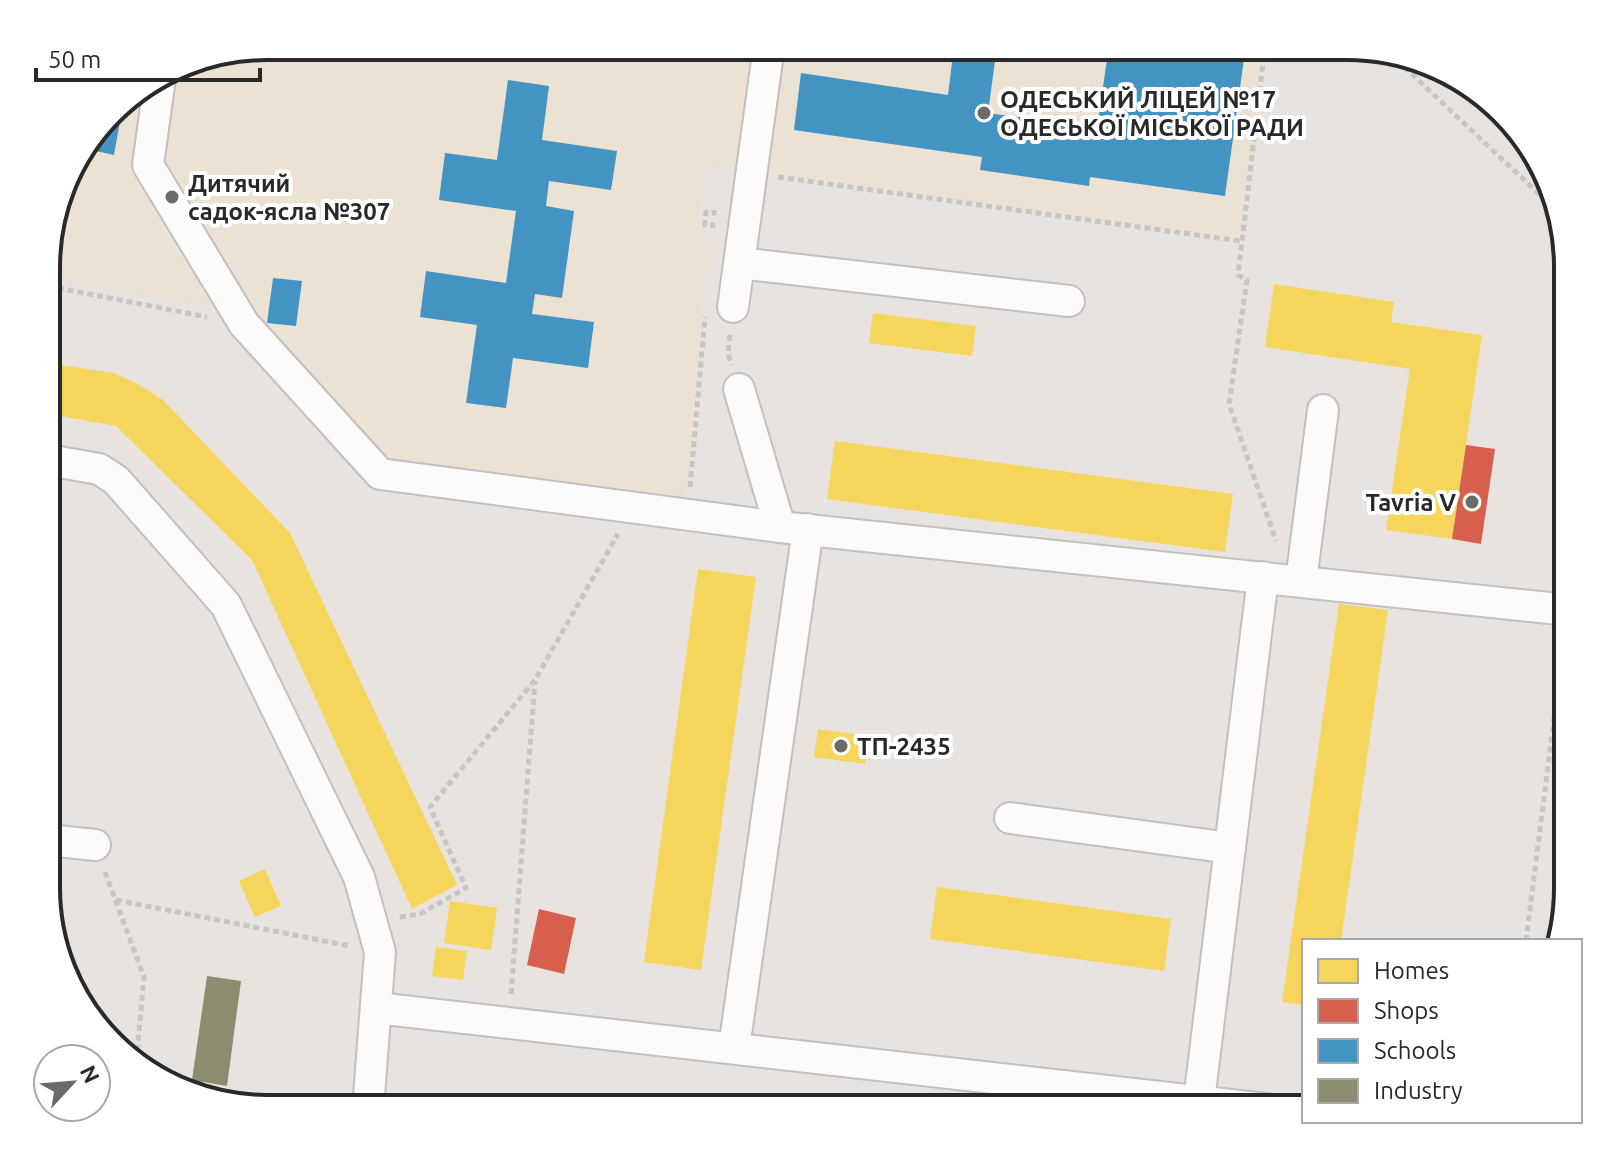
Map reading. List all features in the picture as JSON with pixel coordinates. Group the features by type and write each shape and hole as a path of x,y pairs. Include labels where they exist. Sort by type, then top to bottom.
{"lane":[{"path":"733,307 767,60"},
{"path":"158,91 148,165 244,324 380,474 794,528 1284,579 1554,616"},
{"path":"739,263 1069,301"},
{"path":"734,1048 794,528 739,389"},
{"path":"1200,1095 1230,848 1284,579 1323,410"},
{"path":"60,462 99,469 116,480 226,605 359,877 380,952 369,1095"},
{"path":"1010,818 1230,848"},
{"path":"60,841 95,845"},
{"path":"376,1008 1146,1095"}],"path":[{"path":"1263,60 1240,241 1238,275 1247,280 1229,404 1284,579"},
{"path":"1407,69 1541,196"},
{"path":"752,173 1240,241"},
{"path":"60,288 244,324"},
{"path":"728,354 729,343"},
{"path":"372,923 420,914 466,888 430,807 535,680 632,509"},
{"path":"508,1023 535,680"},
{"path":"1526,939 1554,720"},
{"path":"95,845 144,977 137,1049"},
{"path":"116,900 380,952"}],"shaded area":[{"path":"253,60 1262,60 1239,240 707,164 698,229 708,231 685,502 388,466 234,310 60,279 67,213 81,175 95,152 131,111 152,95 175,81 213,67"}],"building: Homes":[{"path":"1274,284 1394,302 1391,322 1482,335 1452,539 1386,530 1410,369 1265,347"},
{"path":"873,313 976,326 972,356 869,343"},
{"path":"60,365 113,373 163,400 290,533 457,885 412,909 252,560 116,426 60,416"},
{"path":"835,441 1233,494 1225,552 827,499"},
{"path":"698,569 756,577 701,970 644,962"},
{"path":"1339,604 1388,610 1341,939 1302,939 1302,1005 1282,1002"},
{"name":"ТП-2435","path":"818,729 868,736 865,764 814,757"},
{"path":"265,869 281,906 255,917 239,881"},
{"path":"937,887 1171,919 1164,971 930,939"},
{"path":"450,901 497,908 491,950 444,943"},
{"path":"436,947 467,951 463,980 432,976"}],"building: Shops":[{"name":"Tavria V","path":"1466,445 1495,449 1481,544 1452,539"},
{"path":"539,909 576,918 564,974 527,965"}],"building: Schools":[{"path":"952,60 995,60 988,113 1097,128 1107,60 1244,60 1225,196 1090,177 1089,186 980,170 982,157 794,130 801,73 948,95"},
{"path":"508,80 549,86 542,140 617,151 611,190 549,181 546,206 574,211 562,298 535,294 532,314 594,322 588,368 513,358 506,408 466,403 477,325 420,317 426,271 506,283 516,211 439,200 445,153 497,160"},
{"path":"120,122 114,155 96,151"},
{"path":"273,278 302,281 296,326 267,323"}],"building: Industry":[{"path":"207,976 241,981 227,1086 192,1080"}],"place":[{"name":"ОДЕСЬКИЙ ЛІЦЕЙ №17 ОДЕСЬКОЇ МІСЬКОЇ РАДИ","path":"984,113"},
{"name":"Дитячий садок-ясла №307","path":"172,197"},
{"name":"Tavria V","path":"1472,502"},
{"name":"ТП-2435","path":"841,746"}]}
